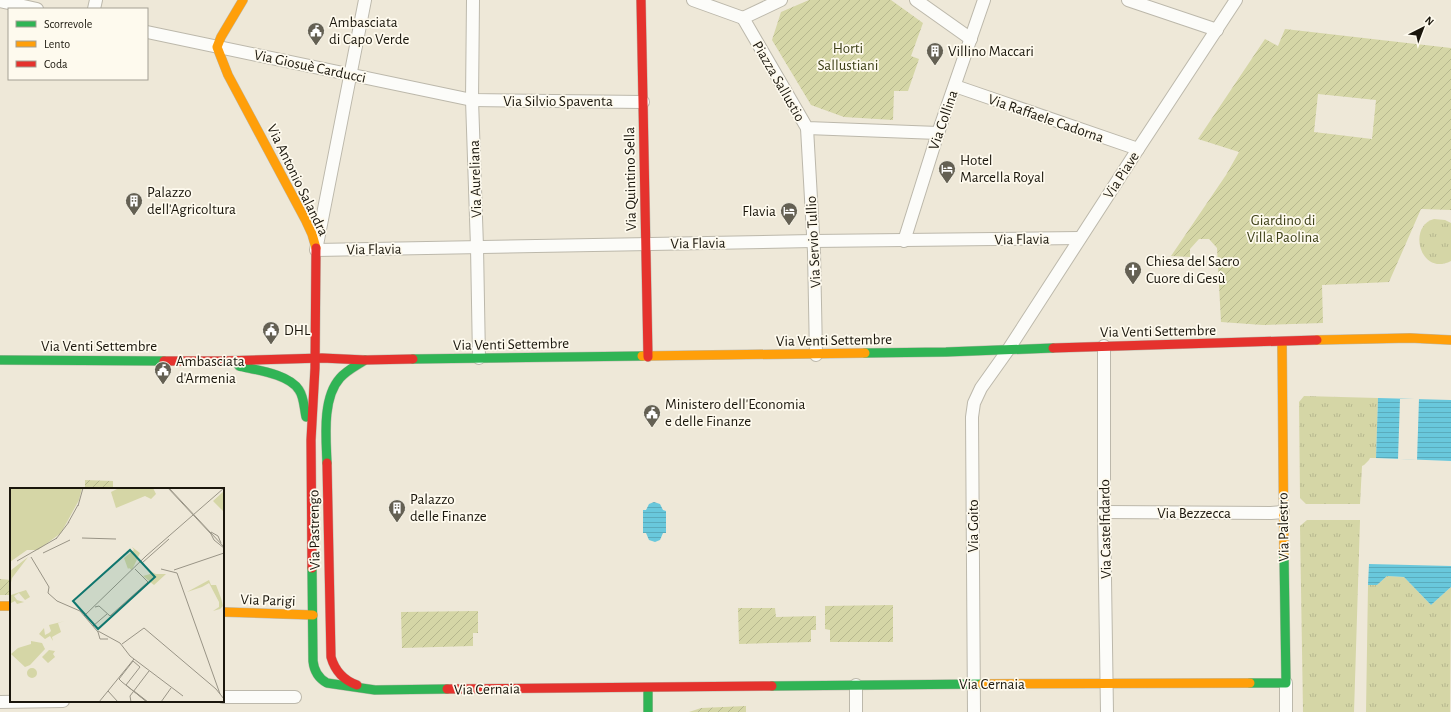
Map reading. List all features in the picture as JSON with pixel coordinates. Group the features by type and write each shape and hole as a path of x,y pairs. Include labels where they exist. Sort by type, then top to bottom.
{"main road":[{"path":"217,47 242,0"},
{"name":"Via Quintino Sella","path":"641,0 648,357"},
{"name":"Via Antonio Salandra","path":"217,47 228,75 312,234 316,250 315,358"},
{"name":"Via Venti Settembre","path":"0,360 222,362 315,358 365,360 816,355 1410,338 1450,339"},
{"name":"Via Palestro","path":"1282,342 1286,683"},
{"name":"Via Pastrengo","path":"315,358 311,440 314,668 318,678 327,683"},
{"name":"Via Pastrengo","path":"365,360 348,371 337,381 331,397 328,413 326,452 331,652 333,665 342,677 355,685 374,690"},
{"name":"Via Venti Settembre","path":"222,362 264,372 289,381"},
{"name":"Via Pastrengo","path":"289,381 296,386 300,393 311,440"},
{"name":"Via Parigi","path":"224,612 313,615"},
{"name":"Via Cernaia","path":"327,683 374,690 973,684 1286,683"},
{"path":"648,688 648,712"}],"street":[{"path":"316,250 365,0"},
{"name":"Via Aureliana","path":"473,0 472,100 479,358"},
{"path":"693,0 743,18 781,0"},
{"path":"916,0 971,40"},
{"name":"Via Collina","path":"904,241 938,133 984,0"},
{"path":"1128,0 1217,30"},
{"name":"Via Piave","path":"1008,350 1236,0"},
{"path":"0,1 32,8"},
{"name":"Piazza Sallustio","path":"743,18 806,128 938,133"},
{"name":"Via Giosuè Carducci","path":"148,32 472,100"},
{"name":"Via Raffaele Cadorna","path":"955,86 1138,149"},
{"name":"Via Silvio Spaventa","path":"472,100 643,102"},
{"name":"Via Servio Tullio","path":"806,128 813,241 816,355"},
{"name":"Via Flavia","path":"316,250 1080,238"},
{"name":"Via Castelfidardo","path":"1104,346 1104,512 1108,712"},
{"name":"Via Goito","path":"974,712 973,413 974,403 979,392 1008,350"},
{"name":"Via Bezzecca","path":"1104,512 1283,512"},
{"name":"Via Palestro","path":"1286,683 1286,712"},
{"path":"856,685 856,712"},
{"path":"224,697 295,697"},
{"path":"0,702 57,704"}],"green space":[{"name":"Horti Sallustiani","path":"809,0 891,0 923,23 911,56 919,59 908,91 894,91 893,120 844,117 811,105 772,40 781,12"},
{"name":"Giardino di Villa Paolina","path":"1285,29 1451,48 1451,210 1421,209 1389,282 1322,285 1323,323 1263,325 1221,322 1217,248 1209,239 1199,239 1190,249 1190,257 1171,256 1226,175 1239,152 1198,139 1265,39 1278,46","holes":["1318,94 1376,100 1372,139 1314,132"]},
{"path":"1434,219 1445,220 1451,223 1451,261 1440,264 1431,262 1425,257 1419,240 1421,231 1426,223"},
{"path":"1304,396 1378,398 1376,458 1370,458 1362,466 1360,504 1306,504 1300,498 1299,402"},
{"path":"85,480 113,481 113,488 85,488"},
{"path":"1307,520 1360,520 1354,712 1303,712 1300,526"},
{"path":"1387,576 1404,577 1431,605 1451,587 1450,712 1366,712 1368,585 1377,585"},
{"path":"0,579 10,580 10,595 0,595"},
{"path":"893,605 893,642 830,642 830,630 825,629 825,606"},
{"path":"738,608 775,608 776,617 816,616 816,630 811,630 811,642 739,644"},
{"path":"478,611 478,633 473,633 473,646 402,648 401,612"},
{"path":"746,706 746,712 689,712 701,708"}],"water":[{"path":"1378,398 1451,400 1451,461 1376,458"},
{"path":"654,502 660,504 663,510 666,511 666,533 663,533 660,540 655,542 649,540 646,533 643,533 643,510 646,510 649,504"},
{"path":"1369,564 1451,566 1451,587 1431,605 1404,577 1387,576 1377,585 1368,585"}],"pier":[{"path":"1400,399 1419,399 1417,460 1398,459"}],"traffic: fast":[{"path":"865,353 1053,348"},
{"path":"413,359 642,356"},
{"path":"0,360 164,361"},
{"path":"327,463 326,419 330,396 334,386 340,378 349,370 365,360"},
{"path":"239,366 263,371 288,380 299,390 302,396 306,417"},
{"path":"1250,683 1286,683 1284,555"},
{"path":"312,568 313,661 315,671 321,679 327,683 375,690 447,689"},
{"path":"772,686 982,684"},
{"path":"648,688 648,712"}],"traffic: slow":[{"path":"243,0 221,37 217,47 228,75 306,221 316,248"},
{"path":"1317,340 1410,338 1451,340"},
{"path":"1282,342 1284,555"},
{"path":"642,356 865,353"},
{"path":"0,606 10,606"},
{"path":"224,612 313,615"},
{"path":"982,684 1250,683"}],"traffic: jam":[{"path":"641,0 648,357"},
{"path":"312,568 311,440 315,368 316,248"},
{"path":"1053,348 1317,340"},
{"path":"164,361 322,358 365,360 413,359"},
{"path":"327,463 331,657 337,671 344,678 357,685"},
{"path":"447,689 772,686"}],"place":[{"name":"Ambasciata di Capo Verde","path":"316,46"},
{"name":"Villino Maccari","path":"935,66"},
{"name":"Hotel Marcella Royal","path":"947,184"},
{"name":"Palazzo dell'Agricoltura","path":"134,216"},
{"name":"Flavia","path":"789,226"},
{"name":"Chiesa del Sacro Cuore di Gesù","path":"1133,285"},
{"name":"DHL","path":"271,345"},
{"name":"Ambasciata d'Armenia","path":"163,385"},
{"name":"Ministero dell'Economia e delle Finanze","path":"652,428"},
{"name":"Palazzo delle Finanze","path":"397,523"}]}
